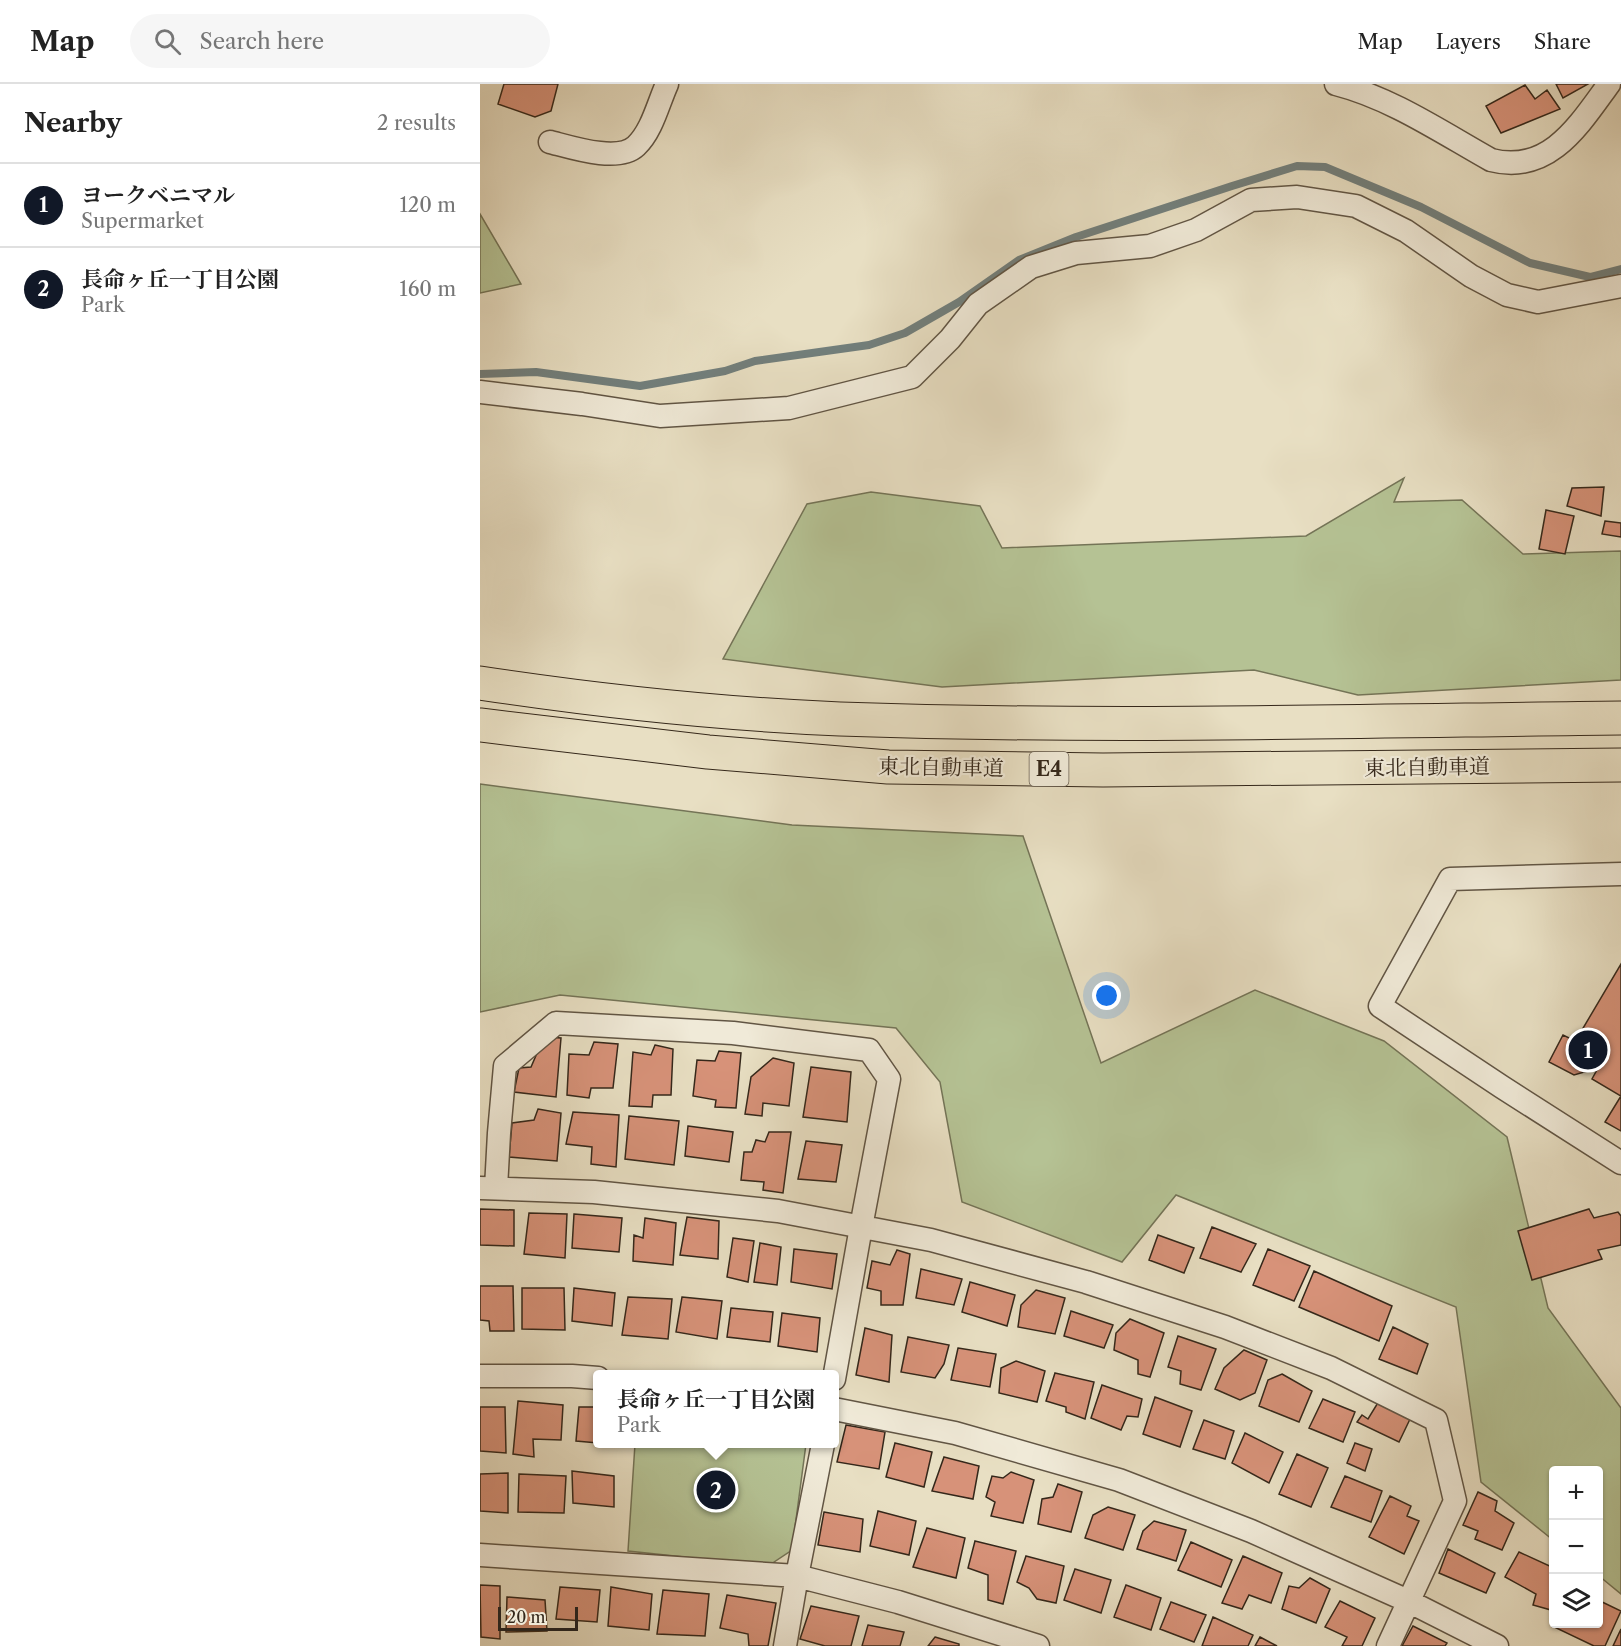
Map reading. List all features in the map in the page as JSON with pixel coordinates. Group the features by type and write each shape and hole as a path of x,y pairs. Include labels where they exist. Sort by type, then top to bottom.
{"highway":[{"name":"E4","path":"480,683 691,709 838,719 1052,724 1621,718"},
{"name":"東北自動車道","path":"480,725 708,752 888,767 1114,770 1621,765"}],"street":[{"path":"550,142 609,153 634,148 647,131 667,84"},
{"path":"1336,84 1384,101 1491,160 1506,164 1526,162 1542,157 1581,122 1609,84"},
{"path":"480,392 660,416 789,408 912,377 950,339 978,304 1031,267 1076,253 1150,246 1196,230 1251,200 1297,197 1356,206 1406,231 1471,276 1507,295 1538,302 1621,286"},
{"path":"1621,874 1450,879 1380,1006 1621,1163"},
{"path":"836,1370 861,1227 889,1079 868,1050 733,1033 556,1023 505,1066 499,1133 488,1188 594,1192 778,1211 861,1227 932,1240 1086,1282 1226,1327 1331,1368 1436,1420 1455,1501 1388,1646"},
{"path":"480,1376 593,1378"},
{"path":"839,1410 955,1433 1119,1479 1251,1531 1408,1601 1497,1646"},
{"path":"785,1646 822,1448"},
{"path":"480,1555 797,1576 898,1602 1038,1646"}],"green space":[{"path":"480,214 521,284 480,293"},
{"path":"1404,478 1394,502 1462,500 1523,554 1621,551 1621,680 1358,695 1254,670 942,687 723,659 807,504 871,492 980,506 1002,548 1306,536"},
{"path":"480,784 792,825 1023,836 1101,1063 1255,990 1384,1041 1507,1137 1548,1308 1621,1408 1621,1594 1603,1579 1603,1466 1549,1466 1549,1537 1481,1482 1456,1307 1176,1195 1122,1262 962,1202 940,1082 896,1028 560,995 480,1012"},
{"path":"635,1448 805,1448 792,1550 768,1566 628,1551"}],"building":[{"path":"504,84 558,84 551,111 535,117 498,104"},
{"path":"1556,84 1588,84 1563,98"},
{"path":"1525,85 1535,99 1547,90 1560,109 1501,133 1486,106"},
{"path":"1604,487 1601,516 1567,506 1572,488"},
{"path":"1546,510 1574,516 1565,554 1539,549"},
{"path":"1605,521 1621,523 1621,537 1602,534"},
{"path":"1621,964 1621,1096 1592,1079 1598,1068 1574,1075 1549,1062 1563,1035 1569,1038 1579,1035"},
{"path":"548,1037 561,1038 556,1097 514,1092 519,1068 531,1067 541,1044"},
{"path":"594,1042 618,1044 613,1088 591,1088 589,1098 567,1095 569,1054 589,1055"},
{"path":"655,1045 673,1049 671,1095 653,1095 652,1107 629,1106 633,1052 651,1055"},
{"path":"719,1051 741,1053 736,1108 715,1107 716,1100 693,1096 697,1060 715,1061"},
{"path":"773,1058 794,1063 789,1106 763,1103 762,1116 745,1114 751,1077"},
{"path":"811,1067 851,1072 847,1122 803,1117"},
{"path":"1621,1096 1621,1131 1605,1122"},
{"path":"538,1109 561,1113 557,1161 509,1157 512,1123 534,1120"},
{"path":"573,1112 619,1115 616,1167 591,1164 592,1147 566,1144"},
{"path":"629,1116 679,1121 674,1165 625,1159"},
{"path":"688,1126 733,1132 729,1162 685,1156"},
{"path":"769,1132 791,1132 783,1193 763,1190 764,1182 741,1180 744,1152 752,1152 756,1140 765,1142"},
{"path":"806,1141 842,1145 836,1182 798,1179"},
{"path":"480,1209 514,1210 514,1246 480,1245"},
{"path":"1589,1209 1594,1218 1618,1212 1621,1216 1621,1245 1598,1250 1602,1259 1532,1280 1518,1231"},
{"path":"529,1213 567,1214 565,1258 524,1254"},
{"path":"574,1214 622,1218 619,1252 572,1248"},
{"path":"687,1217 719,1221 718,1259 680,1255"},
{"path":"645,1218 676,1223 673,1265 633,1261 634,1235 643,1238"},
{"path":"1212,1227 1256,1244 1241,1272 1200,1258"},
{"path":"1158,1235 1194,1248 1184,1273 1149,1260"},
{"path":"733,1238 754,1241 748,1282 727,1277"},
{"path":"760,1243 781,1247 777,1285 754,1282"},
{"path":"794,1249 837,1254 832,1289 791,1282"},
{"path":"1268,1249 1310,1266 1294,1301 1253,1285"},
{"path":"897,1250 910,1254 903,1305 881,1305 881,1291 867,1288 872,1261 890,1265"},
{"path":"921,1269 962,1279 954,1305 916,1298"},
{"path":"1314,1271 1392,1306 1379,1341 1299,1307"},
{"path":"970,1282 1015,1295 1007,1326 962,1312"},
{"path":"480,1286 513,1286 514,1331 490,1331 489,1321 480,1320"},
{"path":"522,1288 564,1288 565,1330 522,1329"},
{"path":"574,1288 615,1293 612,1326 572,1321"},
{"path":"1036,1290 1065,1298 1055,1334 1018,1327 1021,1305"},
{"path":"628,1297 672,1299 668,1339 622,1335"},
{"path":"682,1297 722,1301 717,1339 676,1332"},
{"path":"731,1308 773,1312 770,1342 727,1337"},
{"path":"1071,1311 1113,1325 1104,1348 1064,1336"},
{"path":"782,1313 820,1318 817,1352 778,1346"},
{"path":"1130,1319 1164,1333 1150,1377 1138,1374 1138,1360 1114,1350 1116,1333"},
{"path":"1393,1327 1428,1344 1417,1374 1379,1359"},
{"path":"865,1328 892,1335 889,1382 856,1375"},
{"path":"1178,1336 1216,1349 1201,1390 1180,1384 1181,1371 1168,1367"},
{"path":"908,1337 949,1345 944,1364 935,1378 901,1372"},
{"path":"958,1348 996,1354 990,1387 951,1380"},
{"path":"1244,1350 1267,1360 1255,1393 1240,1400 1215,1389 1224,1368"},
{"path":"1016,1361 1045,1371 1037,1402 999,1393 1001,1368"},
{"path":"1055,1373 1094,1382 1085,1419 1066,1412 1066,1407 1046,1401"},
{"path":"1282,1374 1312,1391 1299,1422 1259,1406 1268,1380"},
{"path":"1102,1385 1142,1399 1138,1417 1127,1416 1121,1430 1091,1418"},
{"path":"1155,1397 1192,1411 1180,1447 1143,1434"},
{"path":"1323,1399 1355,1412 1343,1442 1309,1428"},
{"path":"518,1401 563,1405 561,1440 533,1439 534,1457 513,1454"},
{"path":"1379,1401 1412,1415 1399,1442 1357,1422 1362,1415 1368,1419"},
{"path":"480,1407 505,1407 506,1453 480,1451"},
{"path":"579,1407 593,1407 593,1443 576,1441"},
{"path":"1204,1420 1234,1431 1225,1459 1193,1449"},
{"path":"846,1425 885,1432 879,1469 837,1462"},
{"path":"1245,1433 1283,1452 1269,1483 1232,1463"},
{"path":"895,1443 932,1452 924,1487 886,1477"},
{"path":"1355,1443 1372,1449 1365,1471 1347,1463"},
{"path":"1297,1454 1328,1468 1311,1507 1279,1494"},
{"path":"944,1457 979,1466 973,1499 932,1491"},
{"path":"572,1471 614,1476 614,1507 573,1503"},
{"path":"1011,1472 1034,1480 1023,1523 991,1516 995,1502 986,1497 992,1476 1003,1478"},
{"path":"508,1473 508,1513 480,1511 480,1474"},
{"path":"519,1474 566,1476 564,1513 518,1512"},
{"path":"1345,1476 1382,1491 1371,1522 1331,1507"},
{"path":"1058,1484 1082,1492 1071,1532 1038,1524 1042,1499 1053,1497"},
{"path":"1478,1492 1497,1501 1495,1511 1514,1523 1502,1550 1475,1539 1478,1531 1463,1525"},
{"path":"1390,1496 1411,1506 1407,1516 1419,1521 1404,1554 1369,1537"},
{"path":"1108,1507 1135,1515 1123,1550 1085,1538 1093,1515"},
{"path":"878,1511 916,1521 909,1555 870,1546"},
{"path":"824,1512 863,1519 860,1552 818,1545"},
{"path":"1154,1521 1186,1530 1176,1561 1137,1549 1143,1531"},
{"path":"927,1528 965,1538 956,1578 913,1567"},
{"path":"975,1541 1016,1551 1003,1604 988,1600 988,1575 968,1568"},
{"path":"1191,1542 1232,1560 1221,1587 1178,1570"},
{"path":"1448,1549 1495,1573 1486,1593 1439,1573"},
{"path":"1519,1552 1549,1566 1549,1609 1533,1605 1536,1594 1505,1577"},
{"path":"1026,1556 1064,1566 1056,1603 1037,1599 1029,1588 1017,1582"},
{"path":"1243,1556 1282,1573 1271,1603 1249,1595 1242,1609 1222,1603"},
{"path":"1075,1569 1111,1580 1101,1613 1064,1600"},
{"path":"1310,1578 1330,1589 1316,1623 1282,1609 1289,1586 1299,1588"},
{"path":"480,1585 500,1586 500,1639 481,1637"},
{"path":"1126,1585 1161,1598 1151,1630 1114,1617"},
{"path":"560,1587 600,1590 597,1622 556,1619"},
{"path":"611,1587 652,1594 649,1630 608,1626"},
{"path":"663,1590 709,1594 705,1636 657,1634"},
{"path":"727,1595 776,1603 768,1646 749,1646 748,1634 720,1628"},
{"path":"507,1597 545,1600 547,1631 506,1632"},
{"path":"1340,1601 1375,1618 1362,1646 1342,1646 1347,1637 1325,1627"},
{"path":"1171,1602 1206,1615 1194,1642 1160,1629"},
{"path":"1603,1602 1621,1611 1605,1646 1594,1646 1556,1628 1603,1628"},
{"path":"811,1606 859,1616 851,1646 825,1646 800,1639"},
{"path":"1213,1617 1253,1635 1248,1646 1202,1646"},
{"path":"868,1625 904,1632 900,1646 862,1646"},
{"path":"1413,1626 1447,1643 1445,1646 1402,1646"},
{"path":"1621,1629 1621,1646 1613,1646"},
{"path":"935,1637 959,1644 959,1646 928,1646"},
{"path":"1260,1637 1277,1646 1255,1646"}],"waterway":[{"path":"480,374 536,372 640,386 725,371 755,361 869,345 905,333 959,302 1019,260 1076,237 1297,166 1325,167 1421,207 1530,263 1590,277 1621,269"}],"place":[{"name":"ヨークベニマル","path":"1588,1050"},
{"name":"長命ヶ丘一丁目公園","path":"716,1490"}]}
